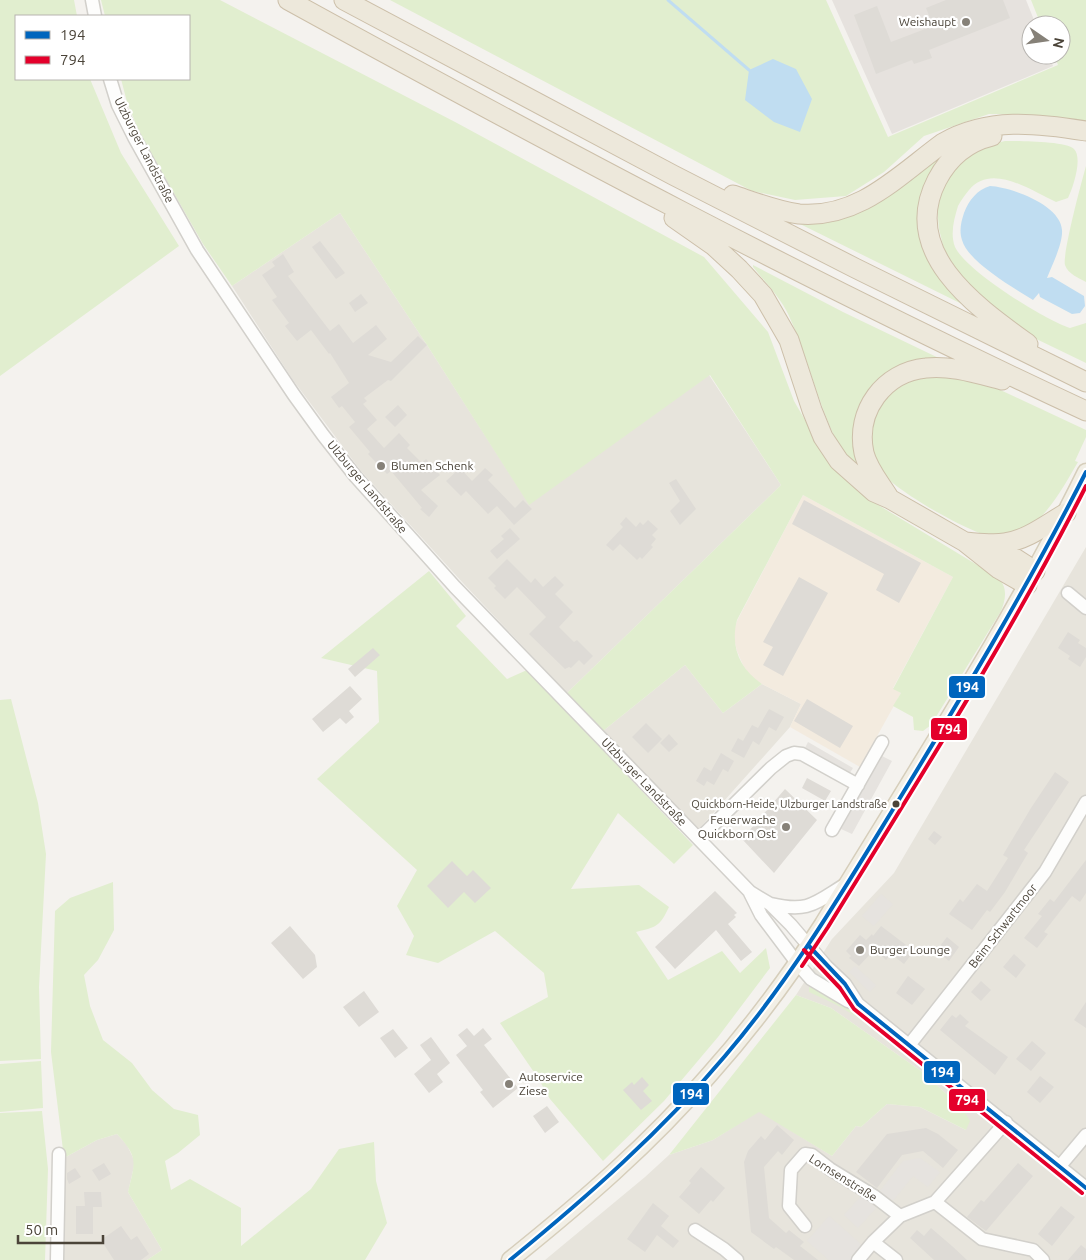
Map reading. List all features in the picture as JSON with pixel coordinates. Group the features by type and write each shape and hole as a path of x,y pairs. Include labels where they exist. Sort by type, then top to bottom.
{"highway":[{"path":"288,0 632,185 841,292 1086,411"},
{"path":"344,0 673,175 855,268 1086,382"},
{"path":"673,175 775,209 800,214 826,214 844,209 874,195 943,143 971,130 988,126 1017,124 1052,125 1086,131"},
{"path":"1067,373 1008,329 969,297 950,277 938,261 932,245 928,227 928,212 934,186 941,172 962,149 973,142 985,137 1014,132 1048,134 1086,142"},
{"path":"632,185 649,202 714,246 763,295 789,340 823,437 839,461 856,478 874,492 890,499 965,542 999,569 1031,578"},
{"path":"890,499 869,467 864,454 862,437 863,422 869,406 878,392 894,379 908,371 946,368 1042,391"},
{"path":"965,542 993,544 1015,541 1066,513"},
{"path":"993,544 1031,578"}],"main road":[{"path":"510,1260 597,1187 674,1113 742,1037 810,946 931,748 1031,578 1086,472"}],"street":[{"path":"92,0 95,15"},
{"name":"Ulzburger Landstraße","path":"110,80 118,105 134,137 198,250 323,435 356,477 455,587 750,892 770,904 810,946 826,966 845,984 858,1004 910,1044 1086,1188"},
{"path":"1068,593 1086,608"},
{"path":"832,830 882,742"},
{"path":"699,839 771,768 786,756 794,753 802,754 858,785"},
{"name":"Beim Schwartmoor","path":"910,1044 1045,872 1086,802"},
{"name":"Ulzburger Landstraße","path":"770,904 789,908 808,907 848,883"},
{"name":"Ulzburger Landstraße","path":"750,892 761,915 811,979 848,1001 858,1004"},
{"path":"858,1260 873,1242 900,1216 935,1202 1006,1122"},
{"path":"1060,1166 1086,1135"},
{"path":"57,1260 59,1154"},
{"name":"Lornsenstraße","path":"805,1226 789,1206 791,1170 805,1154 812,1155 830,1169 874,1196 900,1216"},
{"path":"935,1202 982,1239 1033,1250 1043,1260"},
{"path":"694,1230 724,1249 737,1260"},
{"path":"873,1242 896,1260"}],"shaded area":[{"path":"832,0 1026,0 1032,15 1021,15 1021,65 1053,66 892,134"},
{"path":"340,213 529,504 709,375 781,485 567,693 361,471 293,380 232,286"},
{"path":"803,495 953,577 893,688 901,693 860,767 790,727 801,704 750,676 737,651 733,634 737,621"},
{"path":"1086,547 1086,1260 545,1260 669,1155 713,1140 759,1111 832,1156 856,1126 861,1127 887,1104 920,1107 966,1130 963,1109 921,1071 831,1008 796,995 832,939 894,873"},
{"path":"685,665 723,713 762,684 801,704 790,727 699,829 603,731"},
{"path":"808,742 853,768 846,779 802,754"},
{"path":"882,756 892,761 852,834 841,829"},
{"path":"881,894 893,904 874,926 862,916"},
{"path":"855,966 876,985 870,992 849,972"},
{"path":"117,1134 127,1145 135,1162 128,1192 162,1250 147,1260 61,1260 64,1158 97,1140"},
{"path":"920,1158 940,1172 928,1187 913,1176 893,1201 880,1191 903,1161"},
{"path":"862,1195 876,1208 858,1228 844,1215"},
{"path":"829,1216 863,1246 852,1260 829,1260 807,1241"}],"green space":[{"path":"0,0 74,0 77,15 15,15 15,80 90,80 121,153 179,246 0,376"},
{"path":"101,0 220,0 457,123 704,257 768,332 794,401 831,465 870,500 997,577 1003,584 1005,597 1001,611 931,725 923,731 914,730 913,717 893,706 901,693 893,689 953,577 803,495 737,620 735,639 739,656 748,671 762,684 723,713 685,665 603,731 567,693 781,485 710,375 529,505 340,213 232,286 203,244 140,134 127,102 121,80 190,80 190,15 105,15"},
{"path":"390,0 826,0 888,137 1058,65 1071,65 1071,15 1037,15 1031,0 1086,0 1086,123 1036,115 989,114 924,136 884,172 846,196 795,200 752,191"},
{"path":"1005,141 1062,144 1074,149 1078,159 1068,198 1056,202 1012,181 989,179 978,182 969,190 958,206 953,232 955,247 974,269 1007,294 1043,315 1070,328 1086,323 1086,363 1026,334 966,285 944,249 939,229 938,206 944,185 957,167 973,152"},
{"path":"952,144 921,204 970,308 796,222 852,213"},
{"path":"1086,166 1086,282 1069,271 1065,265 1065,258"},
{"path":"753,265 843,312 947,362 905,364 884,374 867,393 854,430 861,462 873,484 850,464 838,444 786,309"},
{"path":"929,376 960,376 994,387 1086,430 1086,437 1075,461 1078,462 1055,500 1032,525 1021,531 994,536 967,528 915,499 888,479 881,471 874,455 871,439 872,424 878,410 886,398 898,388"},
{"path":"429,571 466,616 456,626 507,679 527,670 693,845 674,864 618,813 571,889 639,885 669,907 657,925 636,932 668,980 722,951 740,973 766,948 770,968 718,1037 664,1101 603,1161 550,1099 538,1078 500,1023 548,997 544,973 495,931 438,963 406,955 414,936 397,906 417,870 317,779 379,722 377,671 321,658"},
{"path":"11,699 38,803 46,854 39,987 41,1059 0,1061 0,700"},
{"path":"113,882 114,930 98,960 84,975 90,1006 103,1040 132,1063 152,1090 174,1109 198,1115 200,1135 165,1161 171,1190 190,1179 241,1208 241,1246 311,1189 339,1149 374,1142 376,1181 387,1223 365,1260 147,1260 162,1250 128,1192 133,1161 132,1155 124,1142 117,1134 97,1140 64,1158 51,1052 55,911 70,898"},
{"path":"809,987 824,992 874,1025 875,1028 837,1005 809,992"},
{"path":"796,995 831,1008 921,1071 963,1109 970,1121 966,1130 920,1107 887,1104 861,1127 856,1126 832,1156 759,1112 713,1140 669,1155"},
{"path":"41,1061 43,1108 0,1112 0,1064"},
{"path":"42,1111 48,1169 45,1260 0,1260 0,1113"}],"water":[{"path":"773,59 796,69 812,99 800,132 774,122 745,100 749,70"},
{"path":"990,186 1010,190 1034,199 1044,205 1059,221 1062,230 1061,242 1047,278 1052,277 1084,296 1085,306 1080,313 1072,314 1040,297 1039,293 1033,300 993,274 973,257 966,248 961,233 964,213 974,196"}],"building":[{"path":"946,0 1003,0 1010,18 929,50 932,58 914,64 912,60 876,74 854,15 877,6 891,42 933,26 926,8"},
{"path":"320,241 345,273 336,279 312,247"},
{"path":"283,254 294,272 288,276 330,331 339,324 353,343 376,325 387,339 368,355 391,362 418,336 427,345 391,381 388,380 364,398 367,401 363,404 377,420 367,429 384,448 399,433 410,445 407,448 422,463 426,459 440,475 421,490 438,506 429,517 420,509 422,508 391,471 387,474 368,454 370,452 349,427 355,422 342,406 339,408 331,397 349,383 330,353 311,330 297,341 285,326 289,323 272,300 277,297 262,275 275,266 272,262"},
{"path":"361,294 368,303 355,312 349,303"},
{"path":"398,405 407,415 395,427 385,417"},
{"path":"460,468 472,481 485,468 493,475 488,480 515,508 523,500 532,509 514,525 497,506 488,514 466,491 461,496 446,481"},
{"path":"676,479 696,509 680,525 670,511 680,501 669,483"},
{"path":"804,500 921,563 899,603 876,590 884,574 792,524"},
{"path":"626,517 636,527 640,522 643,525 648,520 658,529 652,535 656,539 651,545 653,547 642,559 640,557 637,560 620,544 613,551 606,545 623,527 620,524"},
{"path":"510,528 520,539 497,559 490,551 504,539 501,536"},
{"path":"507,559 531,583 535,578 543,587 555,576 564,585 555,594 573,612 559,627 574,642 577,640 593,656 584,665 579,660 571,668 565,669 529,634 546,617 517,587 505,599 494,588 496,586 488,578"},
{"path":"799,577 828,593 783,676 763,665 773,647 763,642"},
{"path":"1068,632 1080,640 1078,643 1086,648 1086,657 1080,667 1068,659 1070,656 1058,648"},
{"path":"373,648 380,655 355,677 348,669"},
{"path":"350,686 362,699 349,711 354,717 346,724 340,718 323,732 312,719"},
{"path":"807,699 853,726 840,748 794,721"},
{"path":"769,709 784,717 776,731 769,727 759,745 753,741 744,758 731,751 738,738 743,741 752,725 758,728"},
{"path":"646,723 662,739 648,753 632,737"},
{"path":"669,734 678,744 669,752 660,743"},
{"path":"721,753 734,761 728,772 723,769 714,785 707,781 704,786 696,781 704,767 711,771"},
{"path":"1055,772 1069,782 1024,850 1028,853 1005,892 990,912 987,910 972,930 949,914 960,899 963,902 977,884 987,891 1008,858 1003,855"},
{"path":"807,778 831,791 825,801 802,788"},
{"path":"785,789 817,820 774,873 742,839"},
{"path":"934,831 942,837 935,845 928,839"},
{"path":"1086,860 1086,893 1080,902 1072,896 1044,932 1048,934 1037,948 1024,938 1042,916 1038,914 1050,899 1054,902"},
{"path":"452,861 467,876 473,870 491,888 475,903 464,892 448,908 427,886"},
{"path":"715,891 737,913 734,915 736,917 728,924 752,952 741,961 716,930 675,969 655,947"},
{"path":"290,926 315,955 317,967 303,979 271,943"},
{"path":"881,926 914,951 904,964 891,954 886,960 875,949 859,966 849,958 851,956 846,951 860,935 866,940 872,934 873,936"},
{"path":"947,937 959,947 949,961 936,951"},
{"path":"1014,954 1026,965 1016,978 1003,967"},
{"path":"908,976 925,989 912,1005 896,993"},
{"path":"981,981 991,990 981,1001 971,992"},
{"path":"364,991 379,1012 359,1027 343,1007"},
{"path":"1086,1002 1086,1028 1074,1020"},
{"path":"960,1014 969,1022 965,1026 1008,1057 995,1075 940,1030 952,1015 956,1018"},
{"path":"467,1028 474,1036 483,1028 492,1039 484,1045 518,1088 493,1108 480,1092 483,1090 456,1055 467,1046 458,1035"},
{"path":"393,1029 408,1048 395,1058 380,1038"},
{"path":"431,1037 450,1063 437,1074 443,1082 429,1093 414,1074 431,1060 420,1045"},
{"path":"1032,1041 1046,1053 1031,1071 1016,1059"},
{"path":"1040,1076 1054,1087 1040,1103 1027,1092"},
{"path":"642,1077 649,1085 643,1091 652,1101 641,1110 623,1090 632,1082 634,1085"},
{"path":"547,1106 559,1122 545,1133 533,1116"},
{"path":"777,1125 794,1140 782,1155 778,1151 764,1167 769,1218 786,1233 789,1230 804,1242 800,1246 818,1260 794,1260 776,1247 774,1249 751,1232 744,1162 748,1151 761,1136 765,1140"},
{"path":"926,1128 938,1134 958,1150 943,1168 923,1151 902,1155 877,1188 856,1172 887,1134"},
{"path":"104,1163 111,1174 99,1181 92,1170"},
{"path":"1018,1163 1033,1176 986,1231 967,1217 981,1200 984,1202"},
{"path":"701,1167 725,1188 699,1214 679,1197"},
{"path":"75,1168 81,1177 69,1184 67,1173"},
{"path":"84,1192 101,1192 102,1207 93,1207 93,1234 76,1234 76,1206 85,1206"},
{"path":"653,1203 669,1216 661,1226 679,1241 673,1248 657,1235 645,1252 627,1239"},
{"path":"1061,1206 1075,1217 1052,1246 1038,1234"},
{"path":"121,1226 131,1240 137,1236 149,1254 141,1260 114,1260 101,1240"},
{"path":"931,1228 967,1260 934,1260 910,1238 917,1230 924,1236"},
{"path":"1081,1245 1086,1249 1086,1260 1068,1260"}],"waterway":[{"path":"668,0 749,70"}],"transit line":[{"name":"194","path":"510,1260 595,1188 675,1111 725,1056 771,998 833,906 943,728 1017,601 1086,472"},
{"name":"794","path":"802,966 962,709 1026,599 1086,486"},
{"name":"194","path":"809,946 845,984 858,1004 1086,1188"},
{"name":"794","path":"804,950 840,988 854,1009 1082,1193"}],"place":[{"name":"Weishaupt","path":"966,22"},
{"name":"Blumen Schenk","path":"381,466"},
{"name":"Quickborn-Heide, Ulzburger Landstraße","path":"896,804"},
{"name":"Feuerwache Quickborn Ost","path":"786,827"},
{"name":"Burger Lounge","path":"860,950"},
{"name":"Autoservice Ziese","path":"509,1084"}]}
